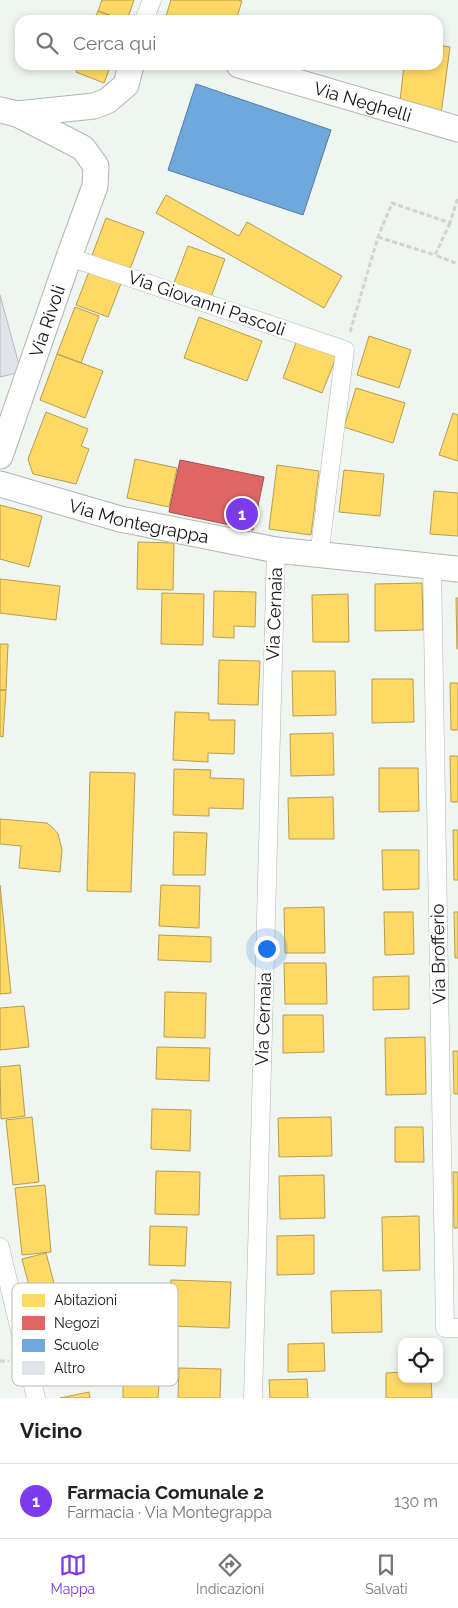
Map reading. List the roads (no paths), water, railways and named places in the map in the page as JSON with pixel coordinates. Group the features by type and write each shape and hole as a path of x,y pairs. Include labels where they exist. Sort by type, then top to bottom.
{"street":[{"path":"146,15 152,0"},
{"name":"Via Neghelli","path":"256,70 458,129"},
{"path":"8,112 94,106 107,102 129,75"},
{"name":"Via Rivoli","path":"0,456 95,186 96,166 82,148 8,112"},
{"name":"Via Giovanni Pascoli","path":"69,257 345,350 319,556"},
{"name":"Via Montegrappa","path":"0,484 120,519 276,550 319,556 458,569"},
{"name":"Via Cernaia","path":"253,1398 276,550"},
{"name":"Via Brofferio","path":"432,567 445,1328 458,1328"},
{"path":"1,1254 12,1299"}],"place":[{"name":"Farmacia Comunale 2","path":"242,514"}]}
